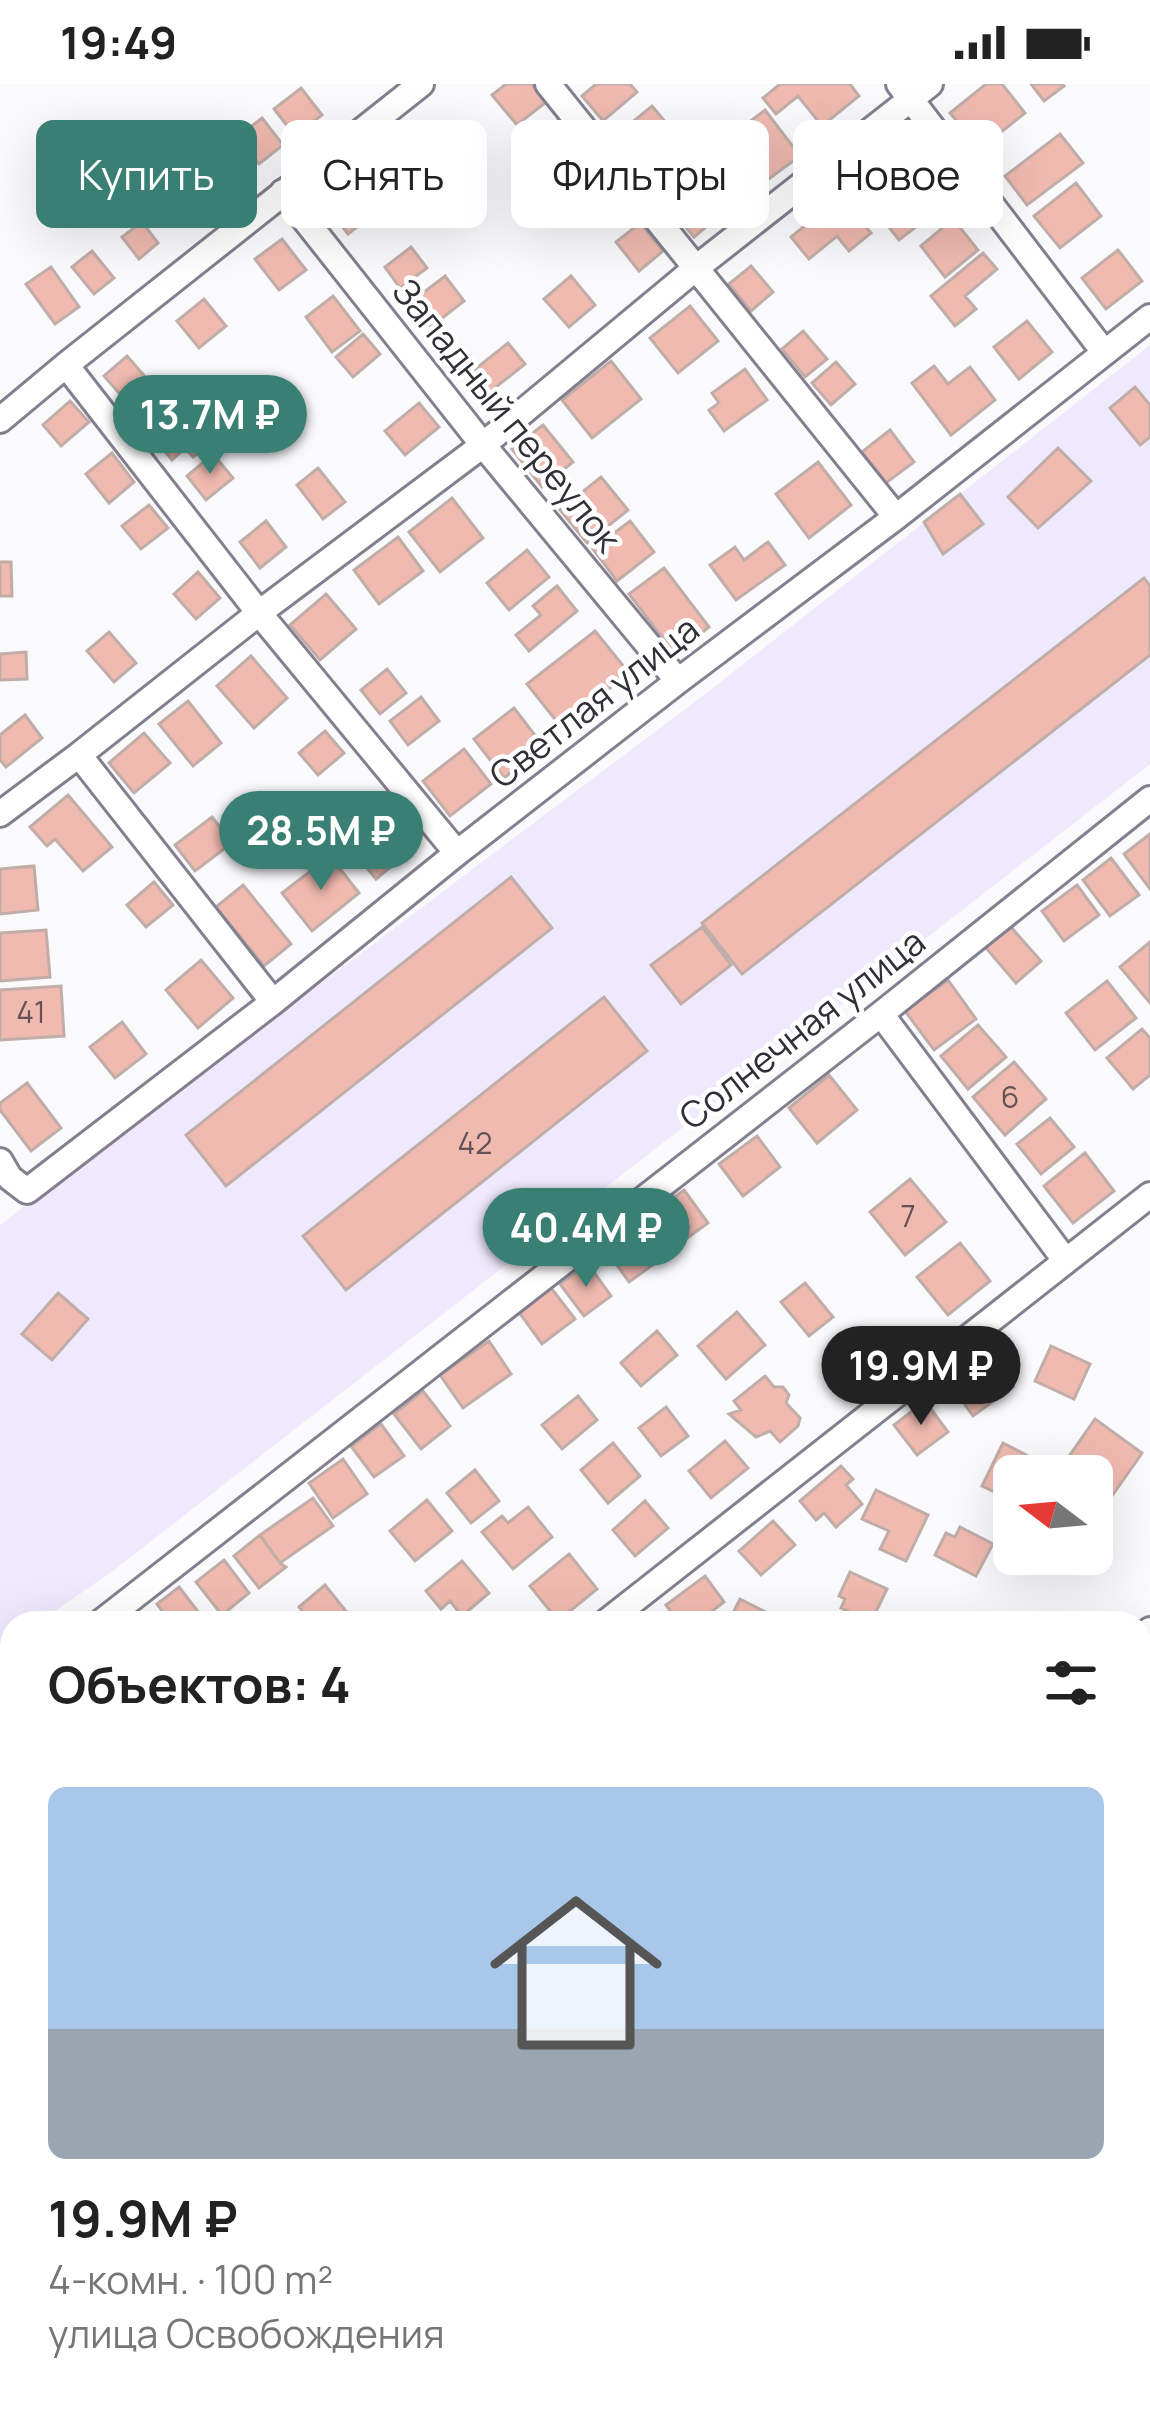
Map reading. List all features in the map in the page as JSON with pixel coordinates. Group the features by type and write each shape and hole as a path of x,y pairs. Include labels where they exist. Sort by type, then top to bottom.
{"street":[{"path":"375,120 421,84"},
{"path":"548,84 896,517"},
{"path":"0,814 483,446 913,89 1104,352"},
{"path":"0,420 281,194"},
{"name":"Западный переулок","path":"311,228 483,446 678,681"},
{"name":"Светлая улица","path":"0,1161 10,1178 27,1191 1150,317"},
{"path":"66,365 259,614 457,853"},
{"path":"80,755 273,1002"},
{"name":"Солнечная улица","path":"115,1611 1150,800"},
{"path":"881,1014 1065,1260"},
{"path":"620,1611 1150,1195"}],"shaded area":[{"path":"1150,345 1150,764 114,1570 55,1611 0,1611 0,1225 704,695"}],"building":[{"path":"506,84 532,84 546,102 523,120 513,120 492,95"},
{"path":"596,84 630,84 637,92 604,120 582,96"},
{"path":"780,84 850,84 859,96 829,120 817,120 798,96 776,114 763,98"},
{"path":"986,84 1002,84 1025,113 1003,131 1003,120 956,120 950,113"},
{"path":"1031,84 1062,84 1064,86 1044,101"},
{"path":"301,88 322,115 316,120 283,120 274,109"},
{"path":"652,106 664,120 635,120"},
{"path":"765,110 793,147 793,161 769,179 769,120 752,120"},
{"path":"262,118 281,142 259,164 257,161 257,122"},
{"path":"1060,134 1083,163 1027,205 1005,176"},
{"path":"1076,183 1101,216 1060,248 1034,216"},
{"path":"134,228 147,228 158,243 139,259 122,237"},
{"path":"634,228 644,228 663,251 639,271 616,242"},
{"path":"802,228 867,228 871,233 849,251 837,236 809,259 791,237"},
{"path":"890,228 914,228 899,240"},
{"path":"942,228 960,228 978,250 945,277 921,246"},
{"path":"282,239 306,270 279,290 255,259"},
{"path":"411,247 427,268 400,288 385,267"},
{"path":"1118,250 1142,281 1106,309 1082,278"},
{"path":"92,251 114,278 94,294 72,267"},
{"path":"983,253 997,269 965,296 976,309 955,326 931,296"},
{"path":"751,266 773,292 751,311 729,284"},
{"path":"51,267 79,307 55,324 26,284"},
{"path":"445,276 464,301 431,327 411,302"},
{"path":"571,276 595,305 569,327 544,299"},
{"path":"333,296 360,331 332,352 306,317"},
{"path":"204,299 226,326 199,348 177,321"},
{"path":"690,306 718,341 678,373 650,338"},
{"path":"1027,321 1052,352 1019,379 994,347"},
{"path":"803,331 827,359 805,377 782,349"},
{"path":"363,334 380,354 353,377 336,357"},
{"path":"508,343 525,364 486,395 469,374"},
{"path":"127,356 148,380 125,400 104,376"},
{"path":"611,361 641,399 592,438 562,400"},
{"path":"836,362 855,384 831,405 812,383"},
{"path":"934,366 948,384 970,367 995,400 951,435 912,383"},
{"path":"745,369 767,400 724,431 709,410 719,403 712,393"},
{"path":"1135,387 1150,405 1150,437 1140,445 1110,408"},
{"path":"70,401 89,422 61,446 43,425"},
{"path":"419,403 439,427 405,455 385,431"},
{"path":"189,414 213,441 193,457 185,448 172,460 157,442"},
{"path":"543,425 573,462 542,487 512,449"},
{"path":"890,430 914,462 886,483 862,452"},
{"path":"1058,448 1091,481 1038,528 1008,497"},
{"path":"112,453 134,482 109,503 86,474"},
{"path":"213,454 233,478 206,500 187,476"},
{"path":"818,462 851,505 809,538 776,494"},
{"path":"318,468 345,502 323,519 297,485"},
{"path":"601,477 628,510 587,543 560,510"},
{"path":"960,494 983,524 943,554 924,522"},
{"path":"452,498 483,538 440,572 409,532"},
{"path":"149,505 168,528 141,549 122,526"},
{"path":"266,521 286,547 260,568 240,542"},
{"path":"630,521 654,552 617,581 593,549"},
{"path":"398,537 423,571 379,604 354,570"},
{"path":"768,542 785,565 736,600 710,565 735,547 744,560"},
{"path":"527,550 549,577 509,610 487,583"},
{"path":"0,562 11,562 12,596 0,596"},
{"path":"664,568 709,627 675,654 629,594"},
{"path":"198,572 220,598 196,619 174,594"},
{"path":"1144,578 1150,586 1150,655 742,974 702,923"},
{"path":"557,586 577,611 529,651 516,635 541,615 533,606"},
{"path":"326,594 356,629 320,660 290,625"},
{"path":"595,631 629,673 561,727 527,684"},
{"path":"109,632 136,663 114,682 87,651"},
{"path":"26,652 27,679 0,680 0,654"},
{"path":"251,656 287,698 254,728 217,686"},
{"path":"387,669 406,693 380,714 361,690"},
{"path":"421,697 439,721 408,745 390,721"},
{"path":"188,701 221,743 193,766 159,724"},
{"path":"514,708 544,747 504,778 474,739"},
{"path":"25,715 42,738 6,767 0,760 0,735"},
{"path":"325,731 344,753 318,775 299,753"},
{"path":"144,733 170,763 134,793 109,763"},
{"path":"464,749 491,784 450,816 423,781"},
{"path":"68,795 112,847 83,871 55,839 47,846 30,827"},
{"path":"374,805 411,850 376,879 339,833"},
{"path":"212,817 232,843 195,871 175,845"},
{"path":"1150,834 1150,889 1124,854"},
{"path":"330,856 359,893 312,931 282,893"},
{"path":"1111,858 1139,895 1110,916 1083,880"},
{"path":"34,866 38,910 0,914 0,869"},
{"path":"511,877 552,928 226,1186 186,1135"},
{"path":"154,882 173,905 146,927 127,905"},
{"path":"243,885 291,944 264,966 216,907"},
{"path":"1077,885 1099,915 1064,941 1042,911"},
{"path":"1010,926 1041,961 1016,983 986,948"},
{"path":"702,927 731,965 681,1004 651,965"},
{"path":"46,930 50,977 0,981 0,933"},
{"path":"1150,942 1150,1003 1120,967"},
{"path":"201,960 233,998 198,1028 166,990"},
{"path":"948,980 976,1019 934,1050 905,1011"},
{"path":"1107,981 1136,1018 1095,1050 1066,1013"},
{"path":"61,986 64,1036 0,1040 0,990"},
{"path":"604,997 647,1051 346,1290 303,1236"},
{"path":"122,1022 146,1054 115,1078 90,1047"},
{"path":"978,1025 1006,1057 968,1089 941,1056"},
{"path":"1142,1029 1150,1038 1150,1075 1133,1089 1107,1058"},
{"path":"1014,1062 1046,1099 1005,1135 973,1097"},
{"path":"829,1075 857,1110 817,1143 789,1108"},
{"path":"27,1083 61,1128 31,1151 0,1110 0,1103"},
{"path":"1050,1118 1074,1147 1041,1174 1017,1144"},
{"path":"757,1136 780,1167 743,1196 719,1164"},
{"path":"1085,1153 1114,1191 1073,1223 1044,1186"},
{"path":"910,1179 946,1222 905,1255 870,1212"},
{"path":"684,1190 708,1223 671,1250 647,1216"},
{"path":"639,1228 661,1259 629,1282 607,1251"},
{"path":"960,1243 990,1281 948,1315 917,1277"},
{"path":"588,1264 611,1296 584,1316 560,1284"},
{"path":"805,1283 833,1317 809,1336 781,1302"},
{"path":"548,1284 575,1319 542,1344 516,1308"},
{"path":"58,1293 88,1319 52,1360 22,1334"},
{"path":"737,1312 765,1345 726,1379 698,1346"},
{"path":"657,1331 677,1355 641,1386 621,1363"},
{"path":"853,1336 880,1369 855,1391 827,1358"},
{"path":"489,1341 511,1374 463,1408 440,1375"},
{"path":"1051,1346 1090,1364 1074,1399 1035,1381"},
{"path":"989,1352 1013,1387 973,1416 948,1381"},
{"path":"765,1376 774,1387 783,1387 789,1395 786,1403 800,1418 780,1442 770,1431 756,1437 729,1414 741,1410 734,1401"},
{"path":"423,1391 450,1426 421,1449 394,1414"},
{"path":"578,1396 597,1420 562,1449 542,1425"},
{"path":"925,1401 948,1432 917,1455 894,1425"},
{"path":"666,1407 688,1436 661,1456 639,1428"},
{"path":"1095,1419 1142,1453 1113,1495 1113,1455 1070,1455"},
{"path":"381,1424 404,1456 374,1477 351,1446"},
{"path":"725,1441 748,1468 711,1498 689,1471"},
{"path":"613,1443 640,1476 608,1503 581,1470"},
{"path":"1003,1443 1026,1455 997,1455"},
{"path":"343,1459 367,1494 333,1518 309,1483"},
{"path":"993,1463 993,1491 982,1486"},
{"path":"841,1466 853,1479 846,1485 862,1504 836,1527 824,1513 816,1520 800,1501"},
{"path":"475,1470 499,1501 471,1523 447,1493"},
{"path":"876,1490 928,1515 906,1561 880,1549 889,1531 862,1519"},
{"path":"313,1498 333,1526 280,1563 260,1535"},
{"path":"427,1500 452,1531 415,1561 390,1531"},
{"path":"645,1501 668,1528 635,1556 613,1530"},
{"path":"528,1507 552,1537 513,1569 482,1532 502,1516 508,1523"},
{"path":"773,1521 795,1545 761,1575 739,1551"},
{"path":"960,1527 993,1544 976,1576 935,1555 946,1533 955,1537"},
{"path":"260,1535 286,1567 259,1588 234,1556"},
{"path":"569,1554 597,1589 570,1611 550,1611 530,1586"},
{"path":"224,1560 249,1593 227,1611 219,1611 196,1582"},
{"path":"462,1561 489,1593 468,1611 458,1611 450,1601 441,1609 426,1591"},
{"path":"850,1572 887,1589 876,1611 847,1611 841,1608 845,1599 839,1596"},
{"path":"705,1576 724,1602 712,1611 670,1611 666,1605"},
{"path":"325,1585 346,1611 302,1611 299,1607"},
{"path":"179,1587 198,1611 162,1611 157,1604"},
{"path":"740,1599 763,1611 734,1611"}]}
